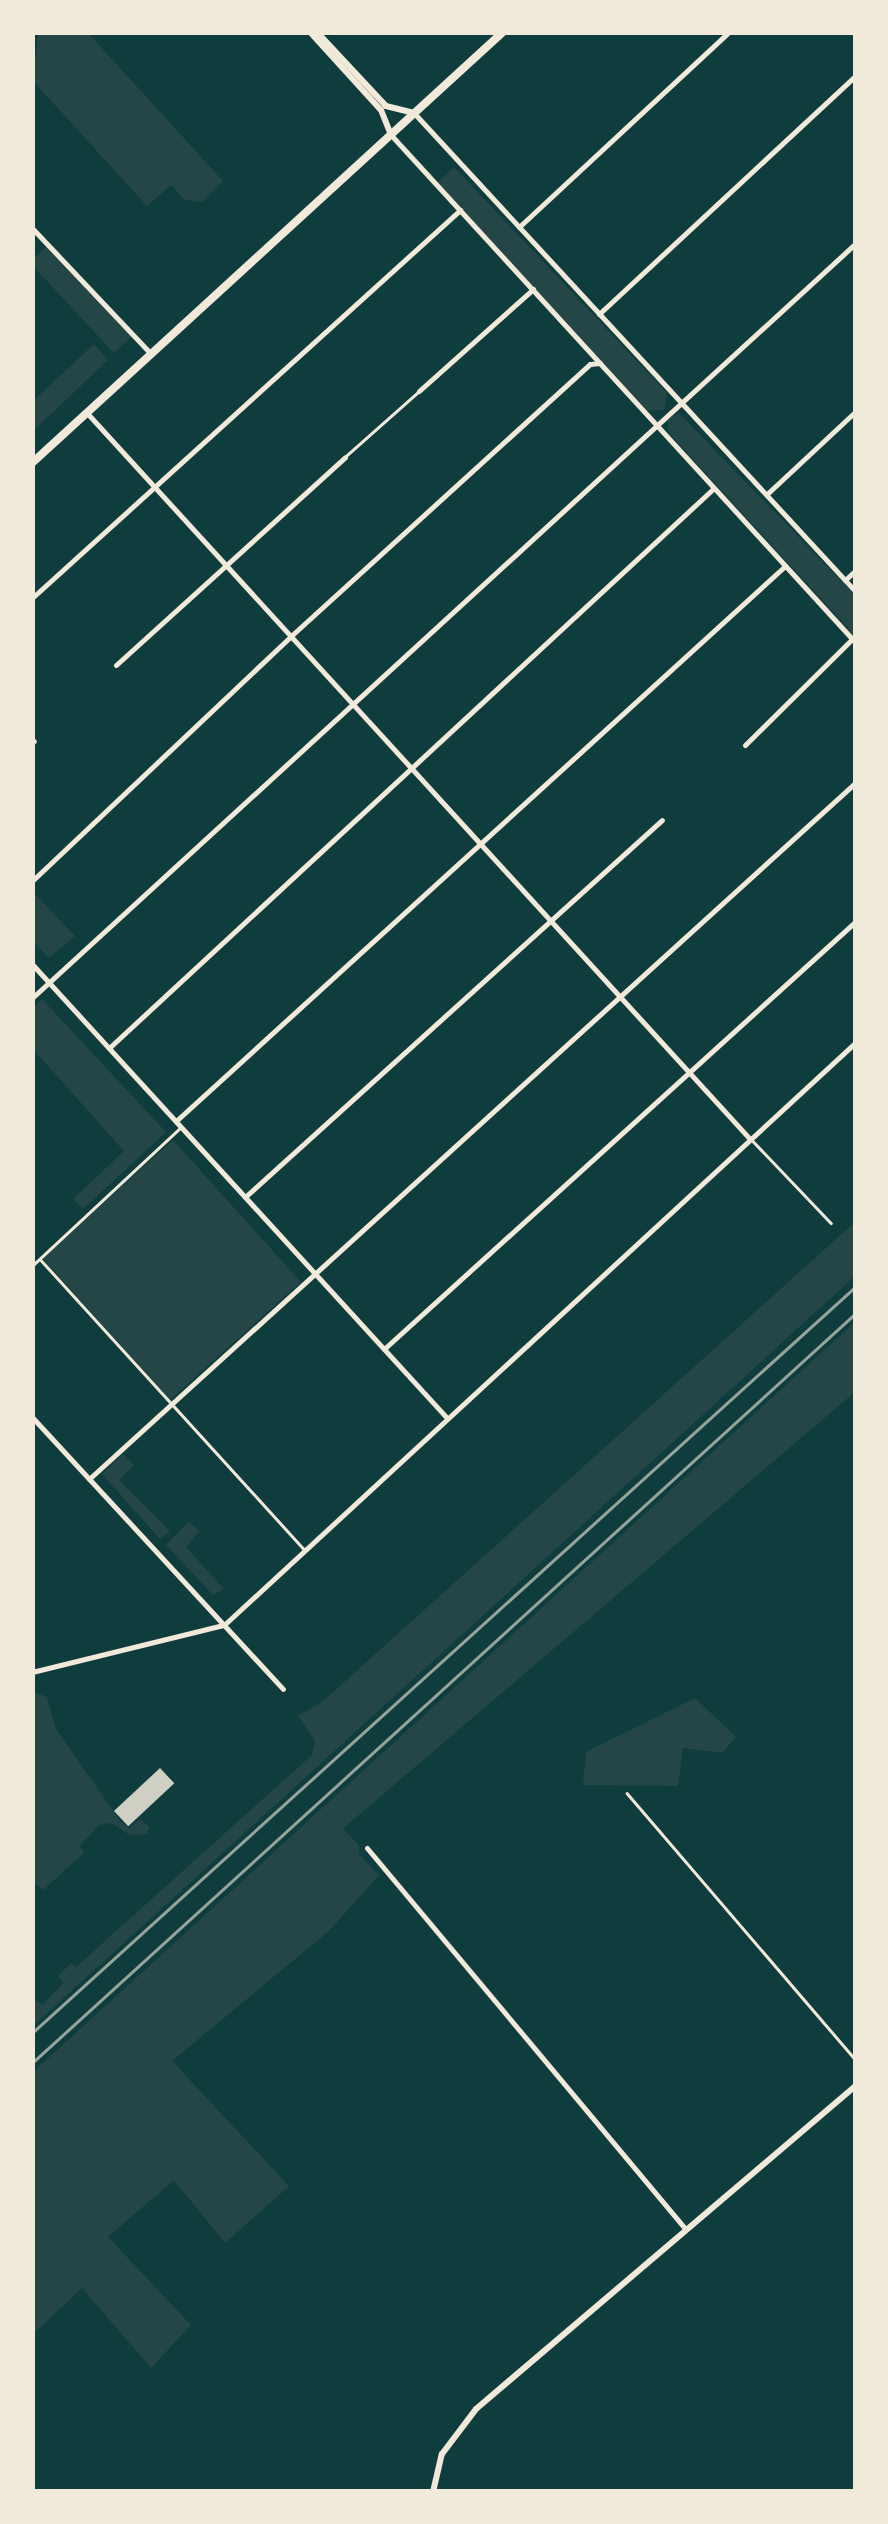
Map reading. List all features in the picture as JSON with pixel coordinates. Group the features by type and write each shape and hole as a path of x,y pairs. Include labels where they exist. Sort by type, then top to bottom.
{"main road":[{"path":"32,462 502,32"}],"street":[{"path":"314,32 386,106 414,114 856,592"},
{"path":"314,32 381,110 391,135 854,641 745,744"},
{"path":"519,227 729,32"},
{"path":"599,314 856,75"},
{"path":"32,598 460,210"},
{"path":"32,228 151,354"},
{"path":"32,998 348,701 856,244"},
{"path":"419,391 533,290"},
{"path":"32,881 291,636 590,364 600,363"},
{"path":"766,494 856,410"},
{"path":"87,412 749,1138"},
{"path":"116,665 345,457"},
{"path":"109,1048 714,488"},
{"path":"176,1121 786,566"},
{"path":"845,580 856,570"},
{"path":"90,1479 616,996 856,782"},
{"path":"245,1197 662,820"},
{"path":"384,1349 856,920"},
{"path":"32,964 447,1418"},
{"path":"32,1672 224,1625 856,1042"},
{"path":"32,1417 284,1689"},
{"path":"367,1848 686,2230"},
{"path":"432,2492 442,2454 476,2409 856,2086"}],"lane":[{"path":"345,457 419,391"},
{"path":"32,1266 181,1127"},
{"path":"749,1138 831,1223"},
{"path":"40,1259 306,1550"},
{"path":"628,1793 856,2060"}],"shaded area":[{"path":"38,33 88,33 223,181 202,202 185,200 171,185 147,206 33,81"},
{"path":"454,167 667,393 664,410 648,411 437,183"},
{"path":"47,246 132,337 114,353 32,265 32,260"},
{"path":"94,344 108,360 33,431 33,401"},
{"path":"679,413 855,595 855,636 668,432 668,420"},
{"path":"32,891 75,936 49,958 33,941"},
{"path":"42,999 166,1132 83,1209 73,1199 124,1151 33,1049 33,1008"},
{"path":"173,1140 301,1282 170,1400 42,1258"},
{"path":"855,1222 855,1276 33,2026 33,1997 42,2005 64,1983 58,1976 71,1963 76,1967 312,1755 315,1741 298,1716 322,1702"},
{"path":"855,1322 855,1392 347,1825 343,1829 359,1845 359,1854 379,1875 329,1931 172,2061 289,2186 225,2243 174,2180 108,2237 191,2325 151,2368 82,2288 34,2333 33,2072"},
{"path":"123,1454 134,1465 119,1480 170,1531 160,1539 102,1474"},
{"path":"189,1522 200,1531 186,1547 224,1589 213,1595 166,1545"},
{"path":"32,1691 47,1697 56,1729 121,1822 130,1828 140,1819 149,1827 147,1834 130,1835 111,1823 99,1825 80,1846 84,1853 43,1890 32,1881"},
{"path":"695,1698 736,1737 722,1753 683,1748 678,1786 583,1785 586,1752"}],"building":[{"path":"160,1768 174,1783 128,1826 114,1811"}],"railway":[{"path":"32,2033 856,1286"},
{"path":"32,2063 856,1313"}]}
